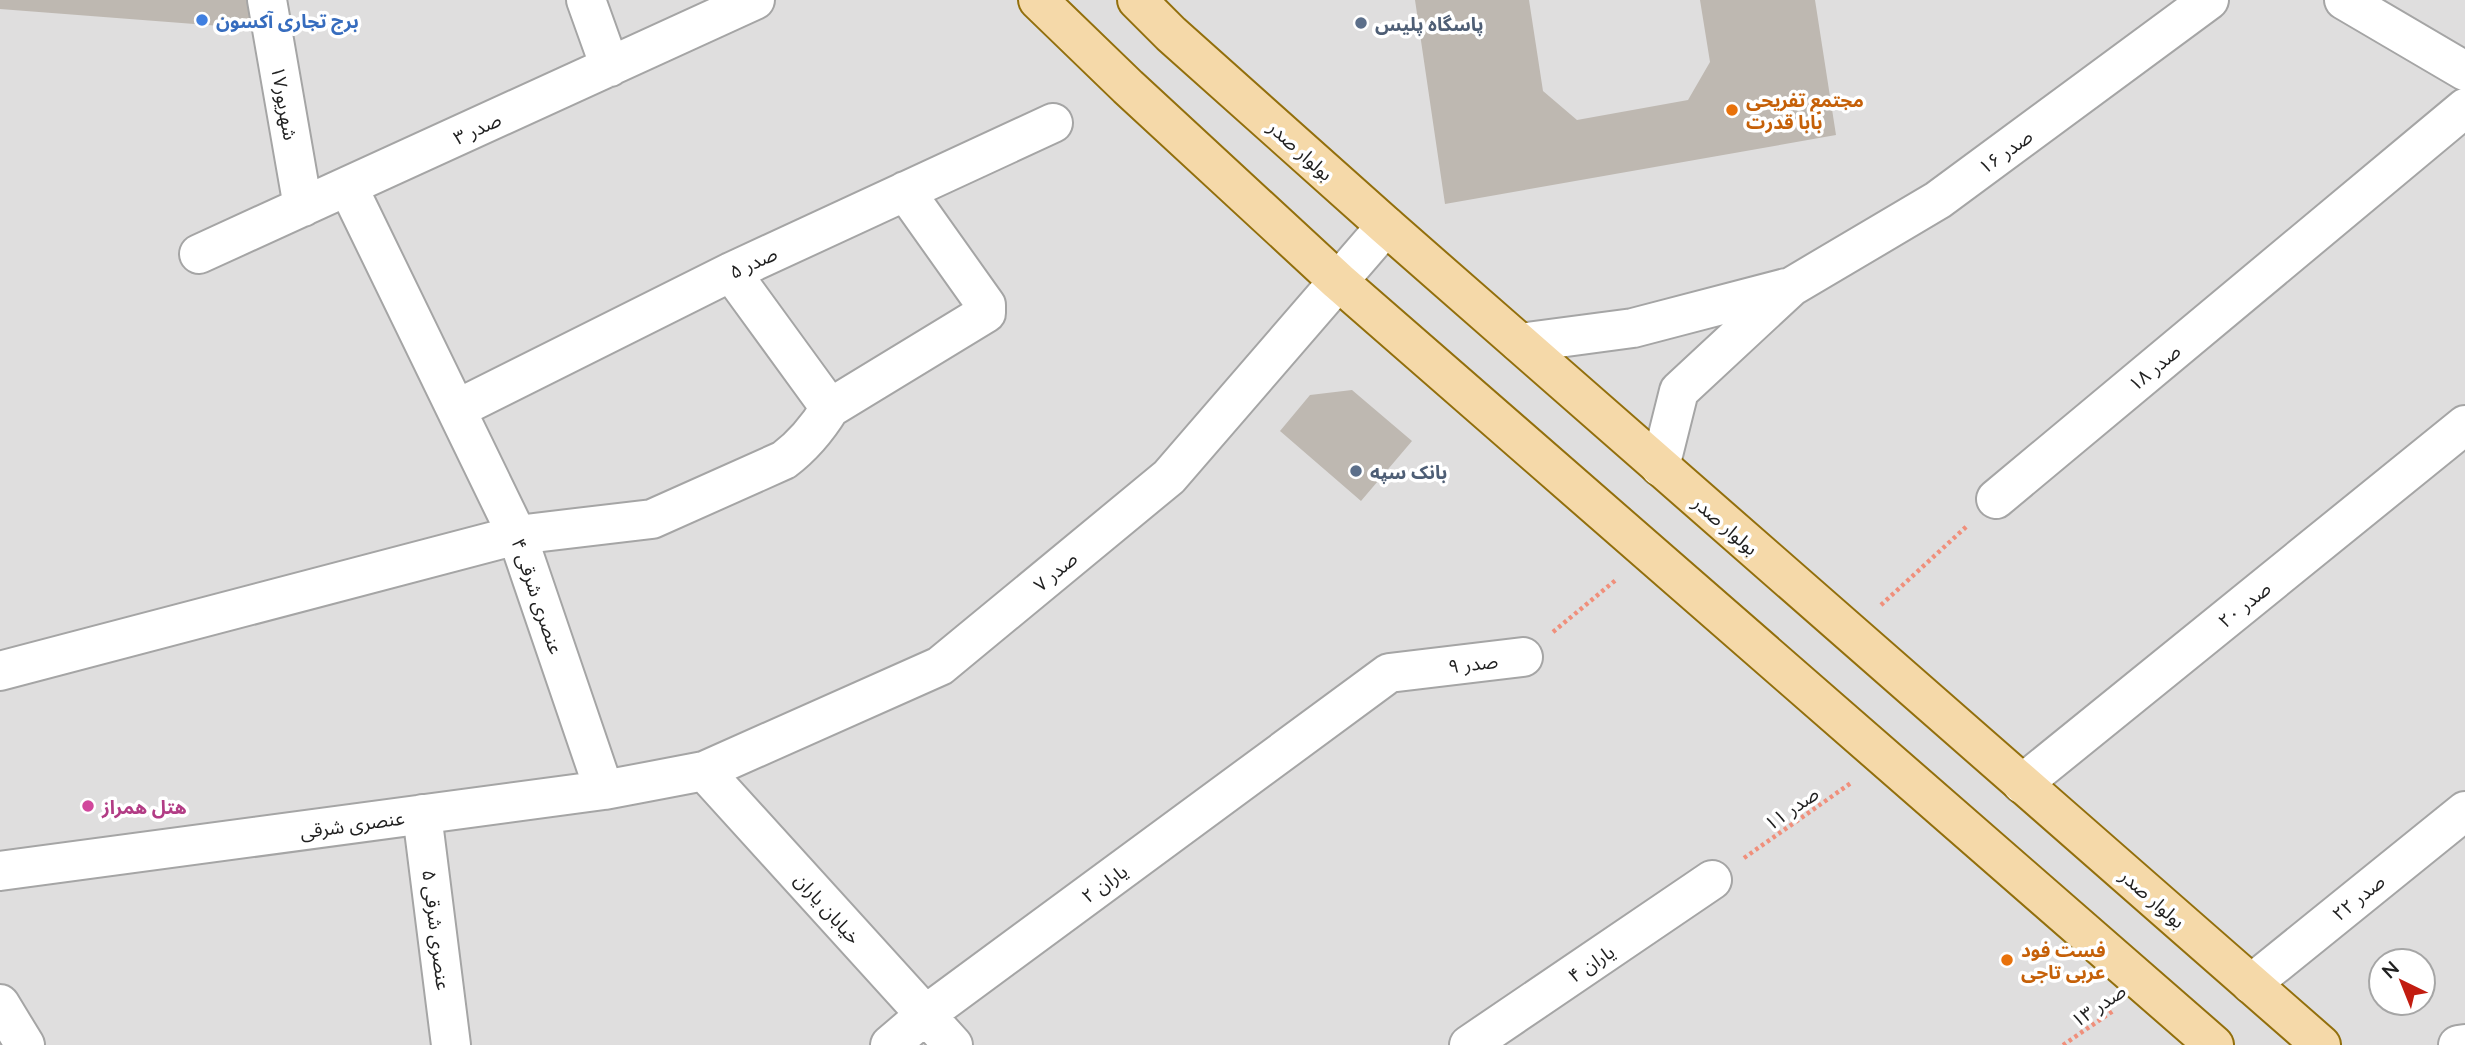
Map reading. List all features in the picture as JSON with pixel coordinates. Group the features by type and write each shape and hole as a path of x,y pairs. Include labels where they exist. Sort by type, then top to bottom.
{"main road":[{"path":"1038,0 1338,281 2214,1045"},
{"name":"بولوار صدر","path":"1137,0 1171,34 1385,226 2321,1045"}],"street":[{"name":"۱۷شهریور","path":"267,0 303,207"},
{"path":"586,0 610,67"},
{"name":"صدر ۳","path":"199,254 755,0"},
{"name":"صدر ۱۶","path":"1660,467 1679,391 1791,287 1938,200 2209,0"},
{"path":"2344,0 2465,71"},
{"name":"صدر ۱۸","path":"1996,499 2465,108"},
{"name":"صدر ۵","path":"457,409 731,272 1054,123"},
{"name":"عنصری شرقی ۴","path":"348,187 517,535 604,790"},
{"path":"0,671 517,535 652,519 784,460 813,435 830,408 986,313 986,305 905,191"},
{"name":"صدر ۷","path":"704,771 940,666 1168,477 1385,226"},
{"path":"731,272 830,408"},
{"name":"صدر ۱۶","path":"1520,343 1633,328 1791,287"},
{"name":"صدر ۲۰","path":"2022,784 2465,425"},
{"name":"صدر ۹","path":"1283,751 1390,673 1523,657"},
{"name":"یاران ۲","path":"890,1045 925,1015 1283,751"},
{"name":"عنصری شرقی","path":"0,871 604,790 704,771"},
{"name":"خیابان یاران","path":"704,771 953,1045"},
{"name":"صدر ۲۲","path":"2251,984 2465,811"},
{"name":"عنصری شرقی ۵","path":"422,814 451,1045"},
{"name":"یاران ۴","path":"1469,1045 1712,880"},
{"path":"0,1004 25,1045"},
{"path":"2458,1045 2465,1044"}],"path":[{"path":"1850,634 1996,499"},
{"name":"صدر ۹","path":"1523,657 1650,552"},
{"name":"صدر ۱۱","path":"1712,880 1886,758"},
{"name":"صدر ۱۳","path":"2063,1045 2149,988"}],"shaded area":[{"path":"0,0 2465,0 2465,1045 0,1045"}],"building":[{"name":"برج تجاری آکسون","path":"0,0 257,0 273,30 0,9"},
{"name":"مجتمع تفریحی بابا قدرت","path":"1415,0 1529,0 1543,91 1577,120 1688,100 1710,62 1700,0 1815,0 1836,135 1445,204"},
{"name":"بانک سپه","path":"1352,390 1412,441 1361,501 1280,431 1310,395"}],"place":[{"name":"برج تجاری آکسون","path":"202,20"},
{"name":"پاسگاه پلیس","path":"1361,23"},
{"name":"مجتمع تفریحی بابا قدرت","path":"1732,110"},
{"name":"بانک سپه","path":"1356,471"},
{"name":"هتل همراز","path":"88,806"},
{"name":"فست فود عربی تاجی","path":"2007,960"}]}
